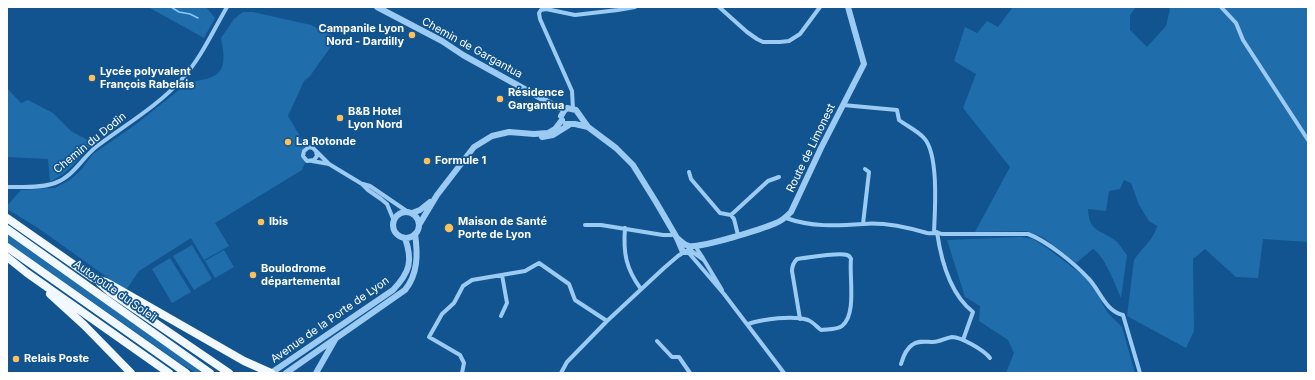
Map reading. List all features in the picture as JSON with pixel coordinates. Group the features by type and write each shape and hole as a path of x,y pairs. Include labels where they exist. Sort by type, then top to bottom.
{"highway":[{"path":"7,218 93,278 110,292 229,373"},
{"name":"Autoroute du Soleil","path":"7,228 210,373"},
{"path":"7,247 186,373"},
{"path":"7,257 169,373"},
{"path":"28,273 84,325 131,373"},
{"path":"93,278 106,282 244,360 271,373"}],"street":[{"name":"Chemin du Dodin","path":"7,187 43,185 56,183 66,178 95,148 166,96 183,79 227,7"},
{"name":"Chemin de Gargantua","path":"377,7 442,41 463,55 557,107 569,109"},
{"path":"437,195 424,207 399,214 394,220 393,226 395,232 405,238 415,234 437,195 474,147 498,134 509,132 548,133 555,129 569,109 572,90 540,19 539,13 541,10 546,8 576,15 635,7"},
{"path":"719,7 747,32 763,42 789,41 800,34 820,7"},
{"name":"Route de Limonest","path":"786,218 791,212 864,64 848,7"},
{"path":"1221,7 1236,23 1243,40 1308,140"},
{"path":"843,106 896,110 898,111 899,120 924,138 930,147 934,175 936,232 942,257 952,286 959,298 973,312 963,340"},
{"path":"557,107 565,124 588,127"},
{"path":"569,109 578,114 588,127 616,148 629,161 676,236 748,324 784,373"},
{"path":"526,133 546,137 571,125 578,119 578,114"},
{"path":"329,164 307,161 304,158 304,151 309,147 314,148 316,152 329,164 362,184 387,204 394,220"},
{"path":"312,161 316,159 316,152"},
{"path":"863,224 869,172 865,169"},
{"path":"689,172 691,179 720,213 731,215 734,218 738,235"},
{"path":"731,215 768,181 779,177"},
{"path":"362,184 370,186 410,212 417,218 419,225"},
{"path":"560,373 568,362 607,321 686,249 760,229 786,218 795,221 827,226 863,224 892,225 929,233 1028,234 1034,236 1051,247 1080,271 1089,279 1112,311 1123,315 1140,373"},
{"path":"585,225 601,225 676,236"},
{"path":"625,228 624,243 626,259 630,272 641,289"},
{"name":"Avenue de la Porte de Lyon","path":"286,373 397,297 409,285 414,276 416,265 417,245 415,234"},
{"name":"Avenue de la Porte de Lyon","path":"271,373 393,290 407,274 410,256 405,238"},
{"path":"686,249 697,249 706,244"},
{"path":"686,249 704,260"},
{"path":"697,249 719,283 724,294"},
{"path":"748,324 757,321 800,319 810,321 821,330 837,328 844,324 852,304 851,259 849,256 846,254 829,255 797,259 794,262 792,265 792,271 800,319"},
{"path":"462,373 464,363 460,354 429,337 442,314 454,303 463,286 472,280 525,271 538,263 568,284 575,300 607,321"},
{"path":"501,316 507,303 502,275"},
{"path":"901,364 911,345 918,342 934,342 952,337 963,340 986,352 990,358"},
{"path":"316,373 336,338"},
{"path":"657,341 672,357 679,357 690,373"}],"shaded area":[{"path":"148,7 206,7 215,18 204,38"},
{"path":"1013,7 1136,7 1130,15 1130,30 1147,47 1166,26 1170,9 1167,7 1308,7 1308,242 1263,239 1258,278 1236,277 1205,249 1193,259 1194,331 1186,348 1127,316 1134,260 1154,235 1157,226 1149,221 1139,205 1131,183 1124,180 1120,189 1109,191 1106,211 1088,209 1091,223 1094,227 1117,242 1127,255 1121,298 1105,264 1097,252 1093,249 1076,263 1044,238 1027,231 975,232 1010,167 963,108 976,74 954,61 965,27 977,33 987,21 998,27"},
{"path":"243,12 253,12 311,25 337,38 310,76 304,81 288,116 307,148 303,154 306,160 302,170 215,223 229,246 204,260 191,238 139,271 126,290 38,228 7,209 7,206 21,190 55,188 70,180 81,170 93,154 135,125 184,86 192,82 211,78 218,73 224,59 221,38 234,19"},
{"path":"7,88 21,103 28,100 53,113 71,131 93,143 68,170 50,182 48,159 7,157"},
{"path":"7,233 185,359 202,373 196,373 183,365 7,242"},
{"path":"1020,237 1033,239 1085,277 1098,295 1107,312 1122,327 1135,373 1006,373 1014,353 1008,340 979,321 980,306 965,297 947,240"},
{"path":"192,245 212,279 194,290 173,256"},
{"path":"224,250 234,267 215,278 205,261"},
{"path":"170,258 191,292 172,303 152,269"}],"waterway":[{"path":"171,7 179,12 190,14 198,18"}],"place":[{"name":"Campanile Lyon Nord - Dardilly","path":"412,35"},
{"name":"Lycée polyvalent François Rabelais","path":"92,78"},
{"name":"Résidence Gargantua","path":"500,99"},
{"name":"B&B Hotel Lyon Nord","path":"340,118"},
{"name":"La Rotonde","path":"288,142"},
{"name":"Formule 1","path":"427,161"},
{"name":"Ibis","path":"261,222"},
{"name":"Maison de Santé Porte de Lyon","path":"449,228"},
{"name":"Boulodrome départemental","path":"253,275"},
{"name":"Relais Poste","path":"16,359"}]}
